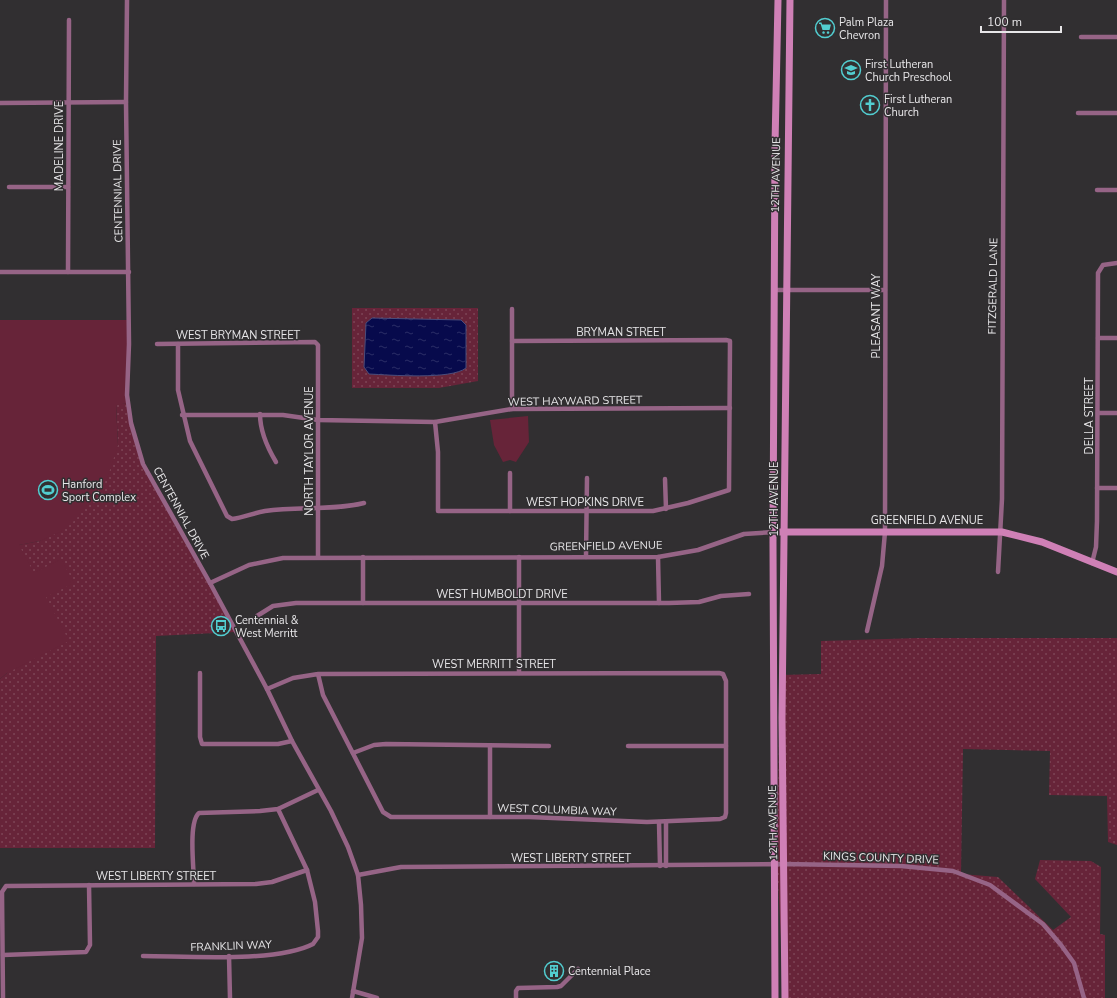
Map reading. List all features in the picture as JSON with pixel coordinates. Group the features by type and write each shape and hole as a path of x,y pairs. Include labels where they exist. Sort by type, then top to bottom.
{"main road":[{"name":"12TH AVENUE","path":"775,998 775,145 778,0"},
{"name":"12TH AVENUE","path":"785,998 782,718 786,532 786,290 790,0"},
{"name":"GREENFIELD AVENUE","path":"774,532 1000,532 1042,542 1117,572"}],"street":[{"name":"CENTENNIAL DRIVE","path":"127,0 126,102 129,272 127,395 136,442 142,464 267,689 292,741 342,835 358,875 362,938 352,998"},
{"name":"PLEASANT WAY","path":"867,631 882,566 885,532 886,0"},
{"name":"FITZGERALD LANE","path":"998,572 1000,532 1004,0"},
{"name":"MADELINE DRIVE","path":"68,272 69,20"},
{"path":"1081,36 1117,37"},
{"path":"0,103 126,102"},
{"path":"1078,114 1117,113"},
{"path":"9,187 68,187"},
{"path":"1097,190 1117,190"},
{"name":"DELLA STREET","path":"1092,563 1096,547 1098,274 1103,265 1117,263"},
{"path":"0,272 129,272"},
{"path":"775,290 885,290"},
{"path":"512,309 512,409"},
{"path":"1098,338 1117,338"},
{"name":"BRYMAN STREET","path":"512,341 730,341 730,408"},
{"name":"WEST BRYMAN STREET","path":"156,344 314,342 318,346"},
{"path":"178,344 178,390 182,415 190,441 227,516 232,519 264,511 336,508 364,503"},
{"name":"NORTH TAYLOR AVENUE","path":"318,346 318,557"},
{"name":"WEST HAYWARD STREET","path":"182,415 260,414 283,415 318,420 435,422 512,409 730,408"},
{"name":"WEST HOPKINS DRIVE","path":"435,422 438,452 438,511 654,511 666,509 729,490 730,408"},
{"path":"1098,413 1117,413"},
{"path":"260,414 260,421 266,447 276,462"},
{"path":"510,473 510,511"},
{"path":"586,558 587,478"},
{"path":"666,479 666,509"},
{"path":"1097,488 1117,488"},
{"name":"GREENFIELD AVENUE","path":"210,584 235,571 263,561 283,558 658,557 698,550 744,534 774,532"},
{"path":"363,557 363,603"},
{"path":"519,557 519,673"},
{"path":"658,557 659,603"},
{"name":"WEST HUMBOLDT DRIVE","path":"257,616 274,606 283,603 659,603 699,602 721,596 749,594"},
{"name":"WEST MERRITT STREET","path":"267,689 293,678 318,674 715,672 723,674 726,681 726,746"},
{"path":"200,673 200,737 202,744 278,744 292,741"},
{"path":"318,674 323,695 352,753 374,745 386,744 549,746"},
{"path":"490,746 490,816"},
{"path":"628,746 726,746"},
{"name":"WEST COLUMBIA WAY","path":"352,753 384,812 388,816 490,816 666,822 714,820 725,817 727,809 726,746"},
{"path":"194,884 193,826 196,815 206,812 254,812 278,808 318,790"},
{"path":"278,808 307,870"},
{"path":"659,822 660,866"},
{"path":"666,822 666,866"},
{"name":"WEST LIBERTY STREET","path":"358,875 401,867 784,864"},
{"name":"KINGS COUNTY DRIVE","path":"784,864 925,867 953,871 990,884 1043,924 1061,945 1074,963 1084,998"},
{"name":"WEST LIBERTY STREET","path":"3,955 2,892 4,887 267,883 307,870"},
{"name":"FRANKLIN WAY","path":"143,956 229,956 274,954 309,946 316,941 318,919 307,870"},
{"path":"3,998 3,955 84,954 88,950 90,945 89,885"},
{"path":"229,956 230,998"},
{"path":"516,998 516,991 518,988 554,988 561,986 578,969"},
{"path":"354,991 377,998"}],"shaded area":[{"path":"352,308 478,308 478,381 439,388 352,388"},
{"name":"Hanford Sport Complex","path":"0,320 128,320 128,403 116,405 118,445 107,479 76,519 64,530 40,541 19,545 34,573 61,559 74,583 46,597 69,641 7,673 0,679"},
{"path":"128,403 143,464 236,632 156,636 155,848 0,848 0,679 7,673 46,597 18,545 40,541 118,445 116,404"},
{"path":"528,416 529,442 516,462 510,460 503,462 494,445 490,420"},
{"path":"919,638 1117,638 1117,845 1108,842 1107,796 1049,795 1050,751 963,749 961,874 998,877 1053,930 1071,917 1035,879 1040,860 1091,861 1101,867 1100,934 1105,935 1105,998 784,998 777,861 780,675 821,674 821,641"}],"water":[{"path":"372,318 461,320 466,325 466,368 458,372 447,374 420,376 369,374 364,367 366,323"}],"place":[{"name":"Palm Plaza Chevron","path":"825,28"},
{"name":"First Lutheran Church Preschool","path":"851,70"},
{"name":"First Lutheran Church","path":"870,105"},
{"name":"Hanford Sport Complex","path":"48,490"},
{"name":"Centennial & West Merritt","path":"221,626"},
{"name":"Centennial Place","path":"554,971"}]}
